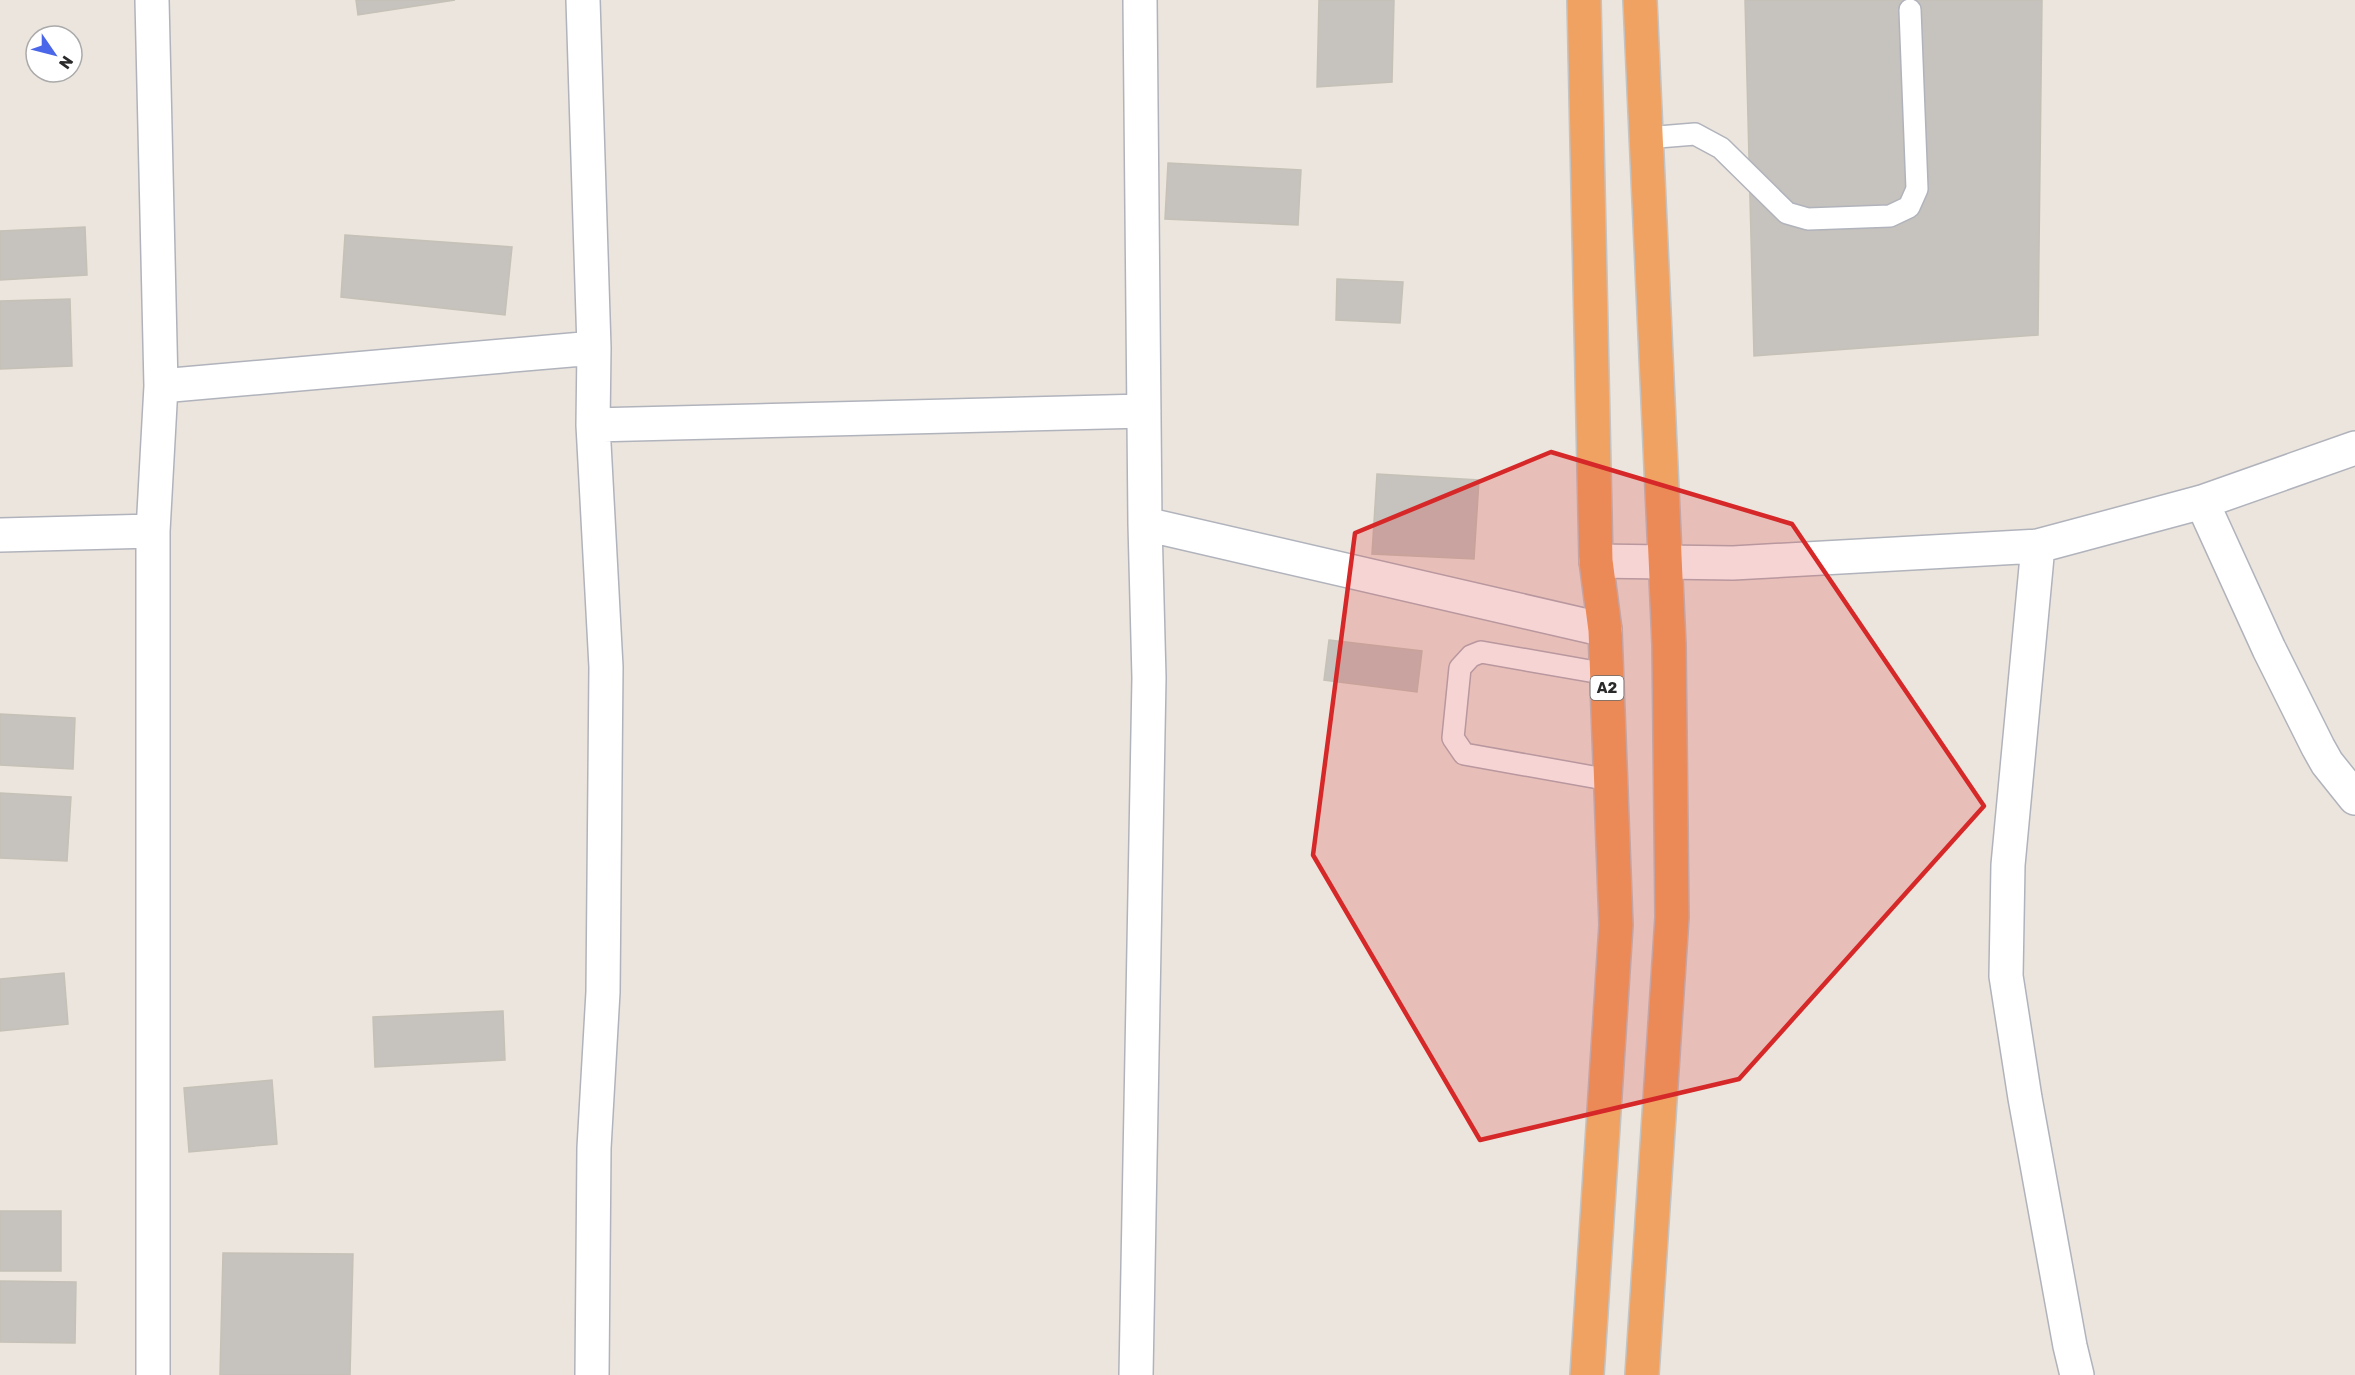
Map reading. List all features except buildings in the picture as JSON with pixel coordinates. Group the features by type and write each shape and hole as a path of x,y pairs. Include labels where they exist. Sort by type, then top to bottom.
{"highway":[{"name":"A2","path":"1584,0 1596,561 1605,630 1616,925 1587,1375"},
{"path":"1640,0 1669,645 1672,918 1642,1375"}],"street":[{"path":"152,0 161,386 153,531 153,1375"},
{"path":"583,0 594,348 593,425 606,667 603,992 594,1148 592,1375"},
{"path":"1136,1375 1149,678 1145,524 1140,0"},
{"path":"161,386 594,348"},
{"path":"593,425 1144,411"},
{"path":"1596,561 1733,563 2037,546 2202,502 2355,448"},
{"path":"2202,502 2269,649 2318,747 2327,763 2355,798"},
{"path":"1145,524 1605,630"},
{"path":"0,535 153,531"},
{"path":"2037,546 2008,865 2006,976 2025,1098 2077,1375"}],"lane":[{"path":"1646,138 1695,134 1721,148 1787,213 1808,219 1890,216 1909,207 1917,189 1910,10"},
{"path":"1607,674 1481,652 1471,656 1460,668 1453,738 1464,754 1610,780"}],"highlighted area":[{"path":"1551,452 1792,524 1984,806 1739,1079 1480,1140 1313,855 1355,533"}]}
